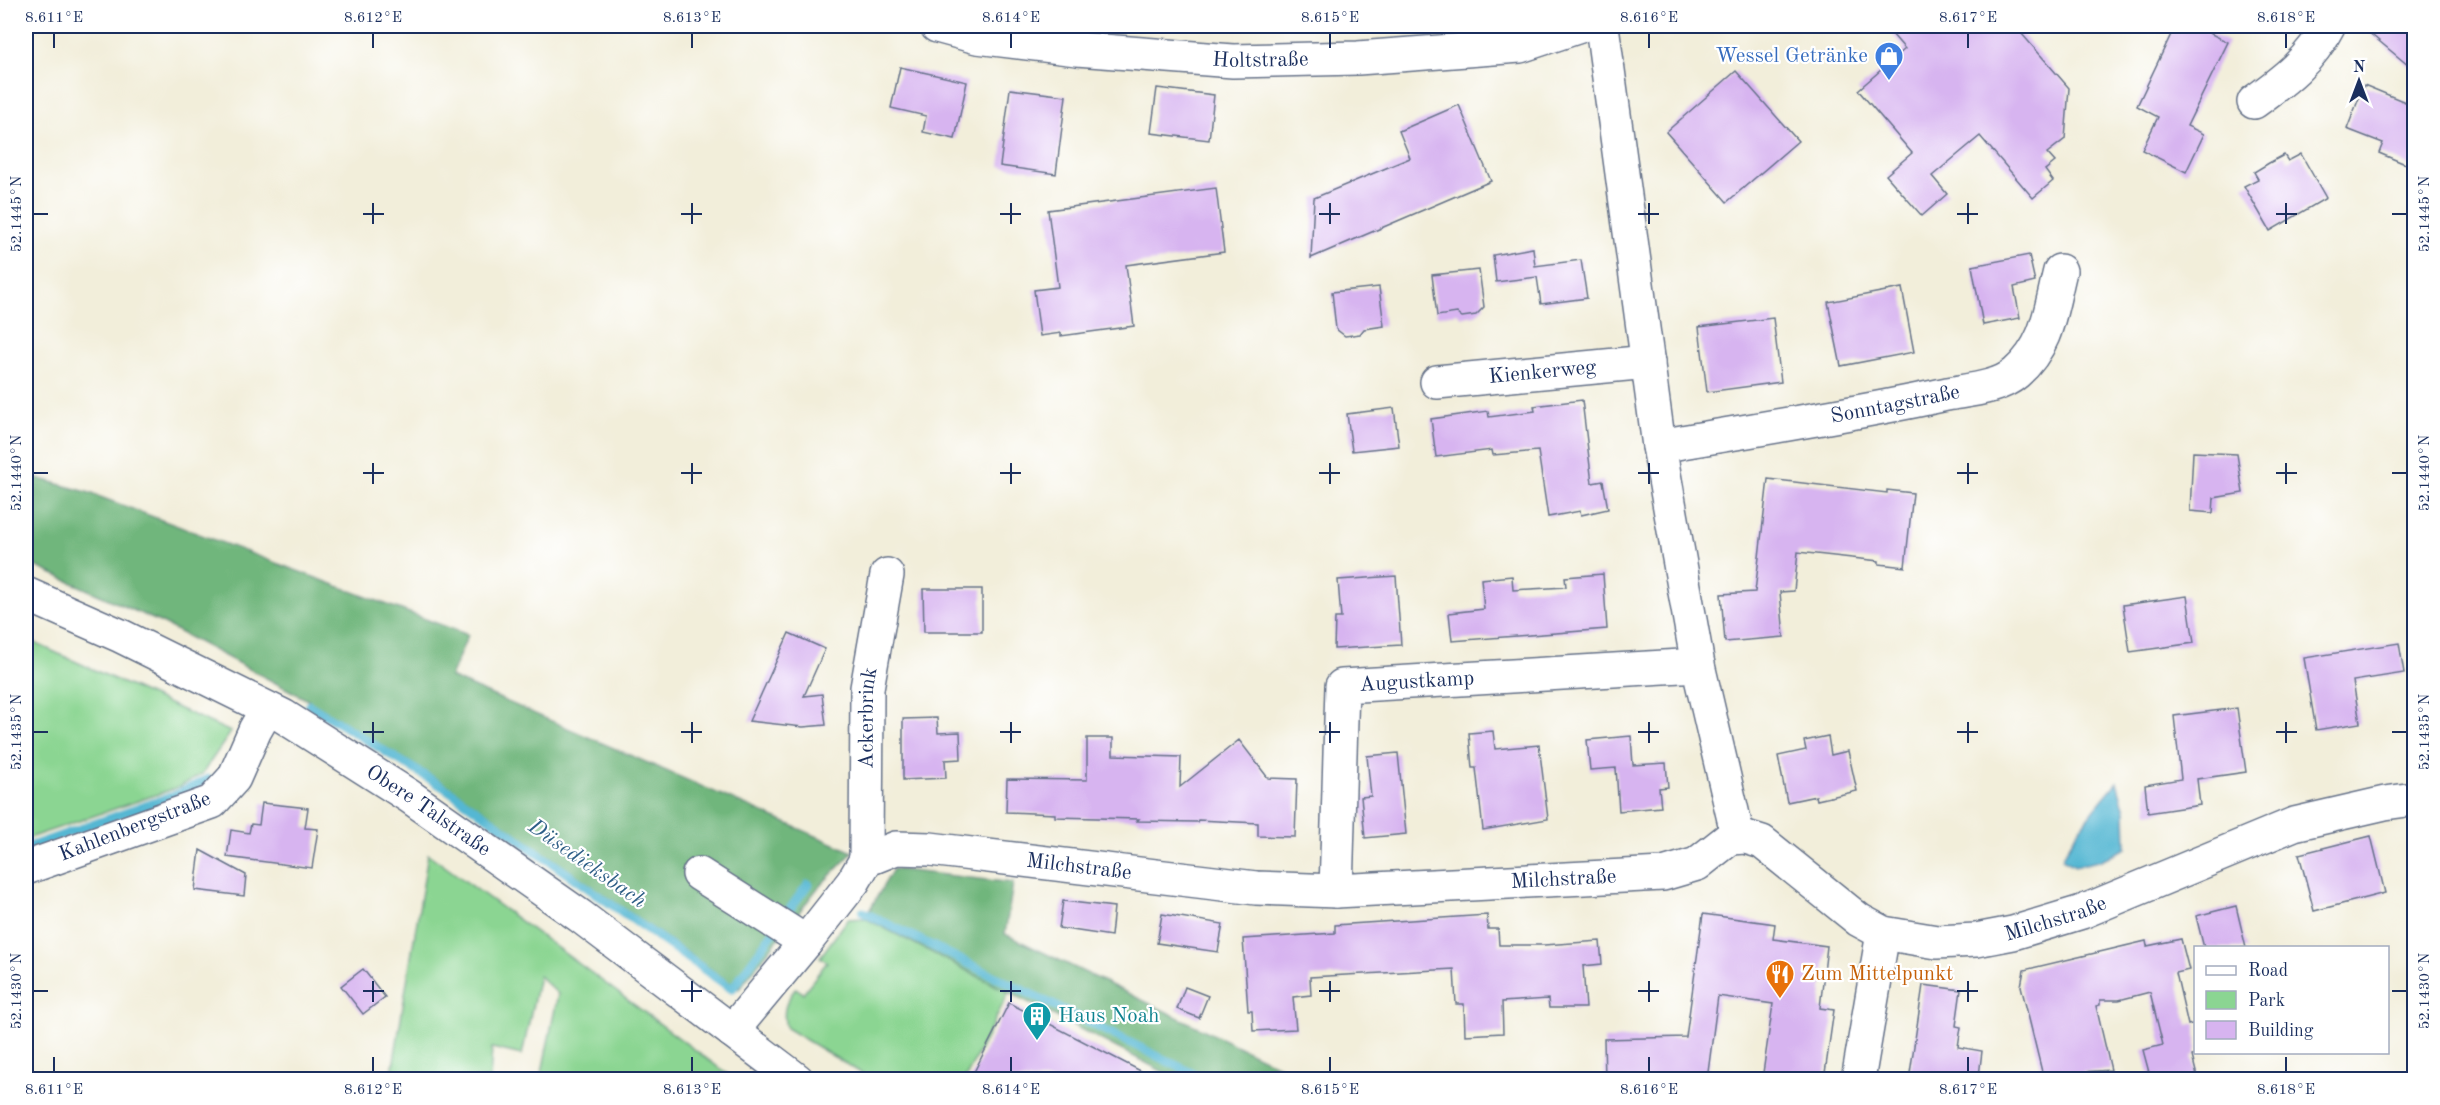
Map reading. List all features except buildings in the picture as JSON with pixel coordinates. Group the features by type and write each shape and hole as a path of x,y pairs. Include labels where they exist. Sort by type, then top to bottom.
{"street":[{"name":"Holtstraße","path":"937,26 988,38 1077,49 1233,61 1358,58 1520,46 1580,26"},
{"path":"1602,26 1659,446 1698,665 1738,837"},
{"path":"2254,102 2295,71 2313,52 2328,26"},
{"name":"Sonntagstraße","path":"1659,446 1923,400 2000,383 2013,376 2036,353 2043,339 2060,271"},
{"name":"Kienkerweg","path":"1437,382 1648,362"},
{"name":"Ackerbrink","path":"866,860 867,688 887,575"},
{"name":"Obere Talstraße","path":"26,594 120,636 267,709 351,759 446,821 580,916 797,1080"},
{"name":"Augustkamp","path":"1336,891 1342,686 1698,665"},
{"name":"Kahlenbergstraße","path":"26,868 212,802 234,778 267,709"},
{"name":"Milchstraße","path":"866,860 896,848 930,849 1256,888 1336,891 1663,874 1697,864 1730,838 1755,838 1859,920 1883,933 1937,942 1976,940 2013,933 2082,912 2294,824 2385,803 2415,799"},
{"path":"732,1031 806,942 853,882 866,860"},
{"path":"699,874 806,942"},
{"path":"1858,1080 1883,933"}],"green space":[{"path":"26,475 87,492 468,635 450,677 853,852 817,889 739,989 450,787 304,698 164,624 26,562"},
{"path":"26,639 231,732 202,774 179,787 26,839"},
{"path":"428,854 734,1079 543,1079 542,1072 558,994 539,976 522,1055 492,1048 490,1079 391,1079"},
{"path":"893,869 1013,883 1005,934 1306,1079 1177,1079 865,918"},
{"path":"865,918 1009,992 965,1079 871,1079 786,1028 784,1017 787,1002 792,993 796,988 803,993 827,962 820,957 848,919"}],"water":[{"path":"2117,782 2125,811 2126,848 2099,861 2075,866 2062,859 2080,829"}],"waterway":[{"name":"Düsedieksbach","path":"309,705 448,790 732,989 808,884"},
{"name":"Düsedieksbach","path":"26,848 176,795 208,779"},
{"name":"Düsedieksbach","path":"863,912 1206,1080"}],"place":[{"name":"Wessel Getränke","path":"1889,82"},
{"name":"Zum Mittelpunkt","path":"1780,1000"},
{"name":"Haus Noah","path":"1037,1042"}]}
